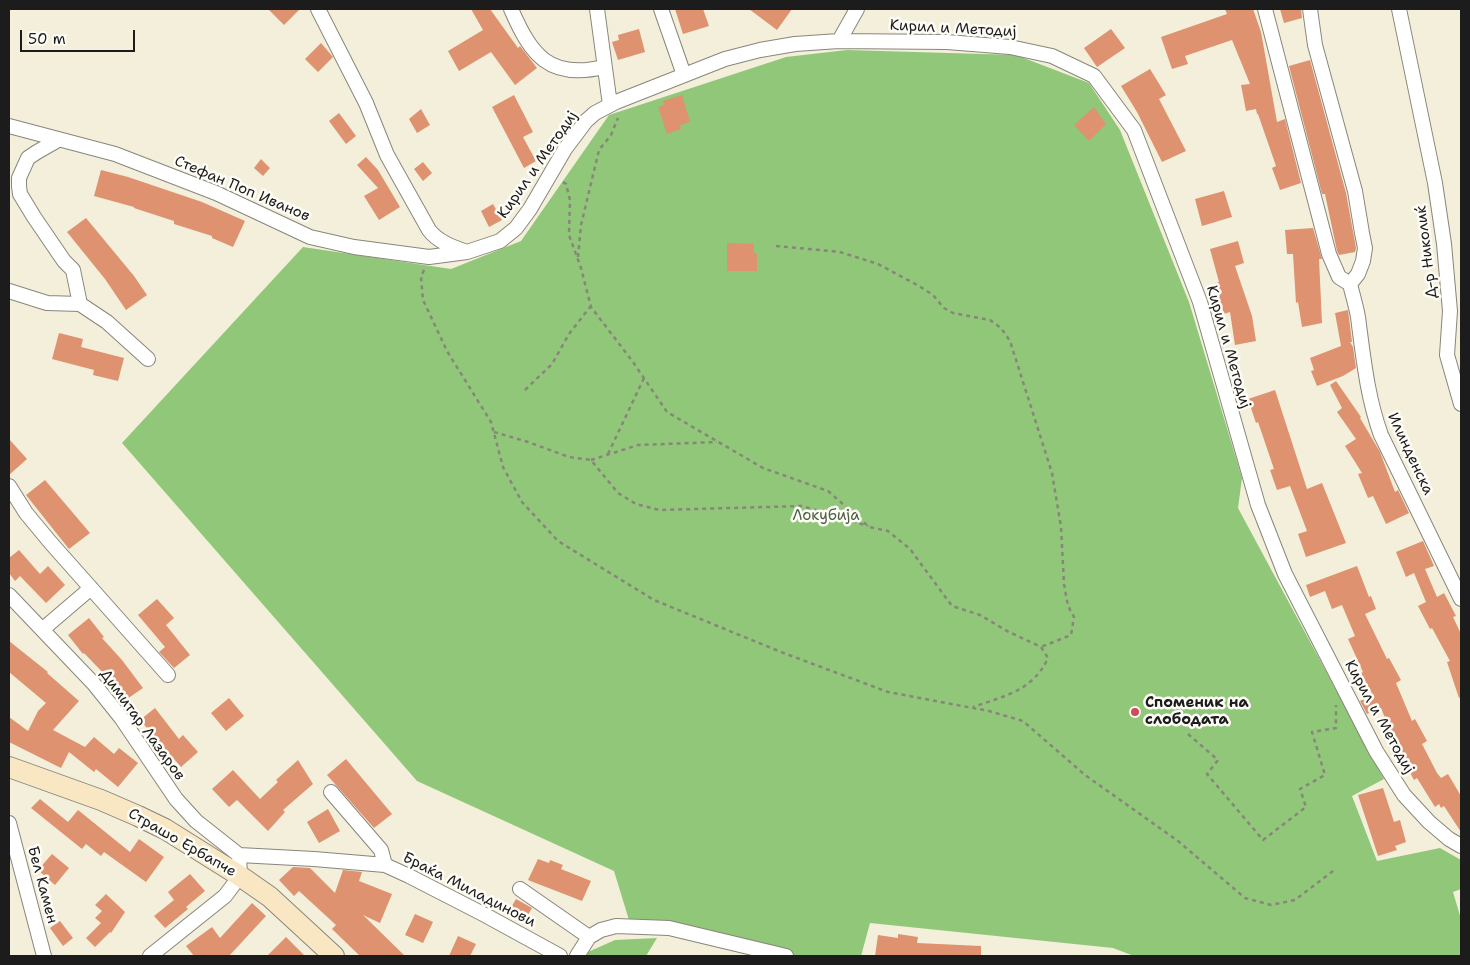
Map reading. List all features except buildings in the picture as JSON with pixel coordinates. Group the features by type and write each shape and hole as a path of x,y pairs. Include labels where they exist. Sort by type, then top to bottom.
{"main road":[{"name":"Страшо Ербапче","path":"9,768 101,800 165,829 270,897 334,956"}],"street":[{"path":"318,9 366,103 387,155 429,230 442,242 467,252"},
{"path":"511,9 522,35 531,48 547,63 562,68 591,70 604,67"},
{"path":"597,9 604,67 613,104"},
{"path":"661,9 684,75"},
{"path":"839,41 857,9"},
{"name":"Илинденска","path":"1265,9 1329,254 1339,277 1350,284 1359,323 1366,381 1373,413 1381,435 1461,599"},
{"path":"1310,9 1315,45 1355,191 1364,240 1363,261 1358,274 1350,284"},
{"name":"Д-р Николиќ","path":"1399,9 1435,183 1444,244 1450,311 1447,355 1461,404"},
{"name":"Кирил и Методиј","path":"467,252 500,241 516,228 530,209 565,148 586,121 595,113 725,59 795,44 839,41 956,43 1010,47 1052,56 1094,76 1134,130 1200,302 1258,504 1285,574 1376,751 1404,795 1429,822 1449,839 1461,846"},
{"name":"Стефан Поп Иванов","path":"9,126 114,154 216,193 310,237 354,247 429,257 467,252"},
{"path":"58,140 28,158 19,178 20,194 64,261 73,270 80,304"},
{"path":"9,290 48,303 80,304 107,322 148,359"},
{"path":"9,486 20,504 50,542 168,675"},
{"path":"43,628 91,588"},
{"name":"Димитар Лазаров","path":"9,595 43,628 106,699 176,799 196,821 239,855"},
{"path":"331,792 381,850 385,866"},
{"name":"Бел Камен","path":"9,823 44,956"},
{"path":"150,956 225,896 240,876 239,855"},
{"name":"Браќа Миладинови","path":"239,855 314,859 385,866 409,876 485,915 560,956"},
{"path":"520,889 589,937"},
{"path":"577,956 589,937 601,930 616,926 669,928 786,956"}],"path":[{"path":"578,260 581,225 599,150 611,135 620,115 613,104"},
{"path":"551,174 566,184 570,200 569,235 591,307 667,412 763,468 828,491 869,527"},
{"path":"776,246 840,252 878,264 920,286 933,295 944,308 953,313 990,320 1001,328 1010,341 1052,474 1061,526 1064,584 1068,606 1074,617 1071,635 1041,647"},
{"path":"429,257 421,277 424,300 447,351 491,422 503,467 522,502 558,541 654,600 781,652 888,692 970,708 1023,721 1086,775 1178,841 1245,898 1271,905 1295,900 1333,871"},
{"path":"525,390 552,364 569,334 591,307"},
{"path":"608,454 644,378"},
{"path":"494,432 569,457 591,460 638,445 718,442"},
{"path":"591,460 618,493 636,504 660,510 802,506 888,531 910,549 952,606 980,615 1007,631 1041,647 1048,658 1044,668 1022,689 970,708"},
{"path":"1188,734 1218,760 1207,774 1263,840 1306,807 1300,789 1325,775 1312,732 1336,728 1336,700"}],"green space":[{"name":"Локубија","path":"847,50 1016,55 1089,83 1120,130 1189,302 1242,478 1238,508 1384,779 1352,796 1377,861 1440,848 1461,860 1461,889 1453,892 1461,919 1461,956 1134,956 1113,948 870,923 861,956 791,956 629,920 614,871 417,781 122,443 303,247 451,269 521,241 609,115 786,57"},
{"path":"657,938 646,956 587,956 588,952 615,940"}],"place":[{"name":"Споменик на слободата","path":"1135,712"}]}
